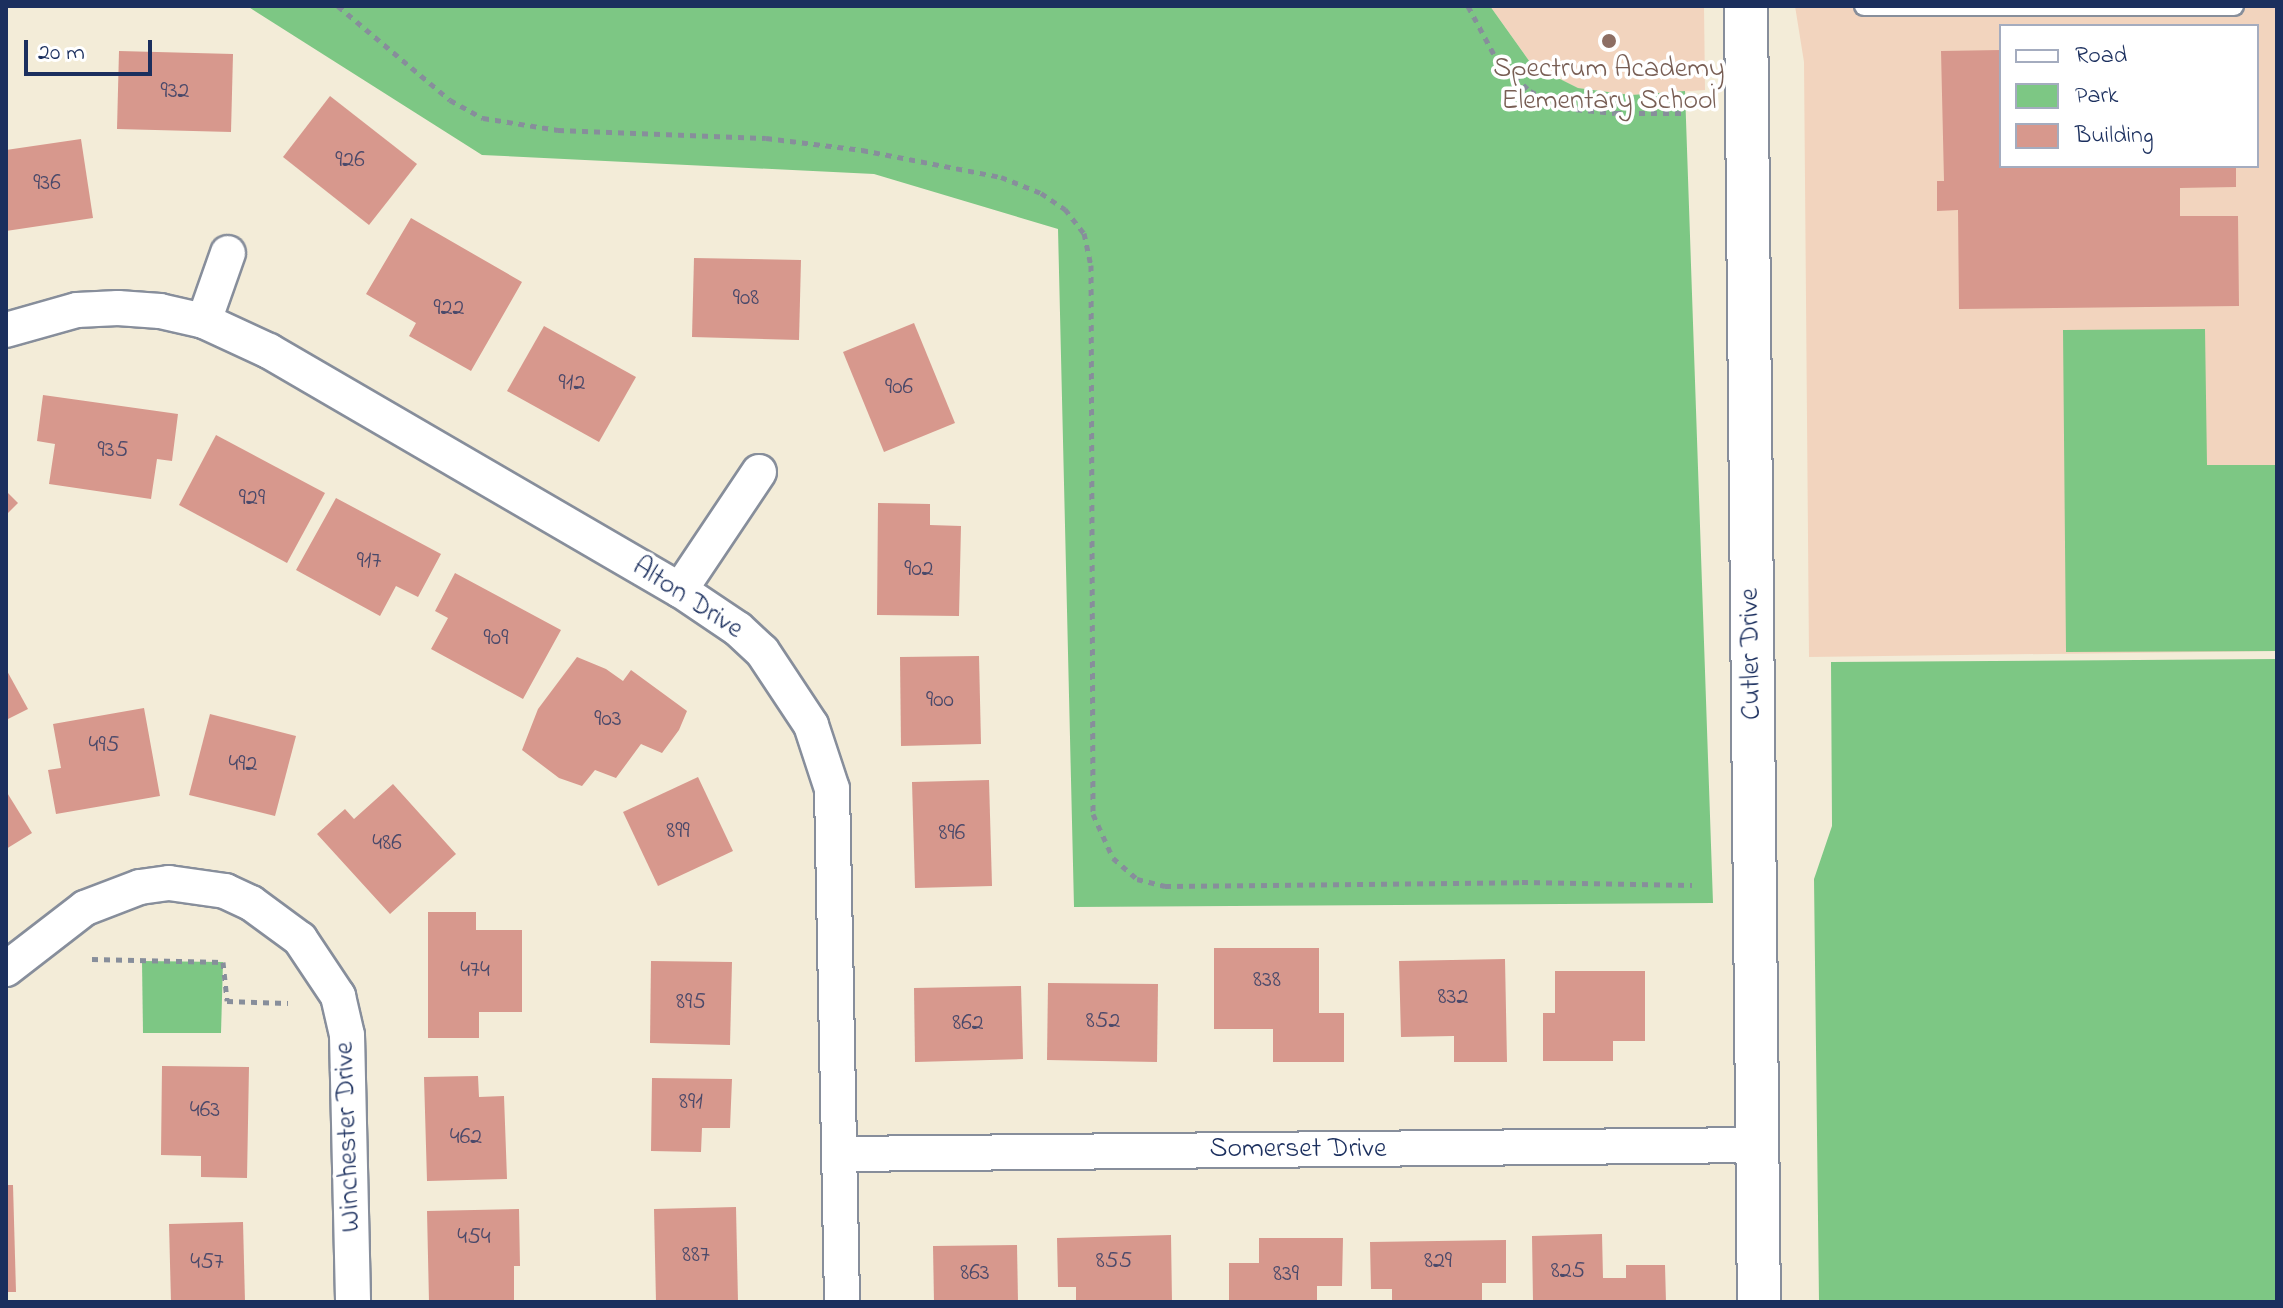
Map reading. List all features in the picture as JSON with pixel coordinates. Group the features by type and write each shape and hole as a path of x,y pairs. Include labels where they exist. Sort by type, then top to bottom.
{"street":[{"name":"Cutler Drive","path":"1746,6 1759,1302"},
{"path":"204,321 228,253"},
{"name":"Alton Drive","path":"6,330 77,310 160,311 204,321 269,351 680,590 738,629 762,651 811,725 832,789 842,1302"},
{"path":"680,590 759,472"},
{"name":"Winchester Drive","path":"6,969 85,908 140,887 169,883 225,891 276,918 300,939 338,996 351,1073 353,1302"},
{"name":"Somerset Drive","path":"839,1154 1757,1145"}],"lane":[{"path":"1864,6 2234,6"}],"path":[{"path":"338,6 450,100 483,118 558,130 766,138 875,152 1001,177 1041,193 1065,209 1084,233 1091,265 1093,814 1113,858 1137,879 1165,886 1522,882 1692,885"},
{"path":"1468,6 1497,60 1530,91 1564,108 1615,113 1686,113"},
{"path":"92,959 223,962 227,1001 288,1003"}],"shaded area":[{"name":"Spectrum Academy Elementary School","path":"1490,6 1704,6 1705,90 1631,95 1578,88 1532,65"},
{"path":"1795,6 2277,6 2277,651 1809,657 1804,62"}],"green space":[{"path":"247,6 1490,6 1532,65 1578,88 1631,95 1685,91 1713,903 1074,907 1058,229 874,174 482,155"},
{"path":"2205,329 2207,465 2277,465 2277,651 2066,652 2063,330"},
{"path":"2277,659 2277,1302 1819,1302 1814,879 1832,826 1831,662"},
{"path":"142,961 223,962 221,1033 143,1033"}],"building":[{"path":"1999,50 1999,168 2236,168 2236,187 2180,188 2180,216 2238,216 2239,306 1959,309 1958,210 1937,211 1937,181 1944,181 1941,51"},
{"path":"119,51 233,54 231,132 117,129"},
{"path":"330,96 417,164 369,225 283,157"},
{"path":"81,139 93,218 6,231 6,150"},
{"path":"411,218 522,282 471,371 409,336 416,323 366,294"},
{"path":"694,258 801,260 799,340 692,337"},
{"path":"914,323 955,423 884,452 843,352"},
{"path":"544,326 636,377 599,442 507,391"},
{"path":"43,395 178,414 172,461 157,459 151,499 49,484 55,444 37,441"},
{"path":"216,435 325,493 287,563 179,505"},
{"path":"6,491 18,503 6,515"},
{"path":"336,498 441,554 418,597 396,586 380,616 296,570"},
{"path":"878,503 930,504 930,525 961,526 959,616 877,615"},
{"path":"455,573 561,630 523,699 431,649 448,618 435,611"},
{"path":"979,656 981,744 901,746 900,657"},
{"path":"577,657 606,669 623,681 631,670 687,711 679,730 662,753 641,744 616,778 595,770 582,786 559,778 522,750 538,709"},
{"path":"6,669 28,709 6,720"},
{"path":"144,708 160,796 56,814 48,770 61,768 53,724"},
{"path":"210,714 296,736 275,816 189,795"},
{"path":"698,777 733,851 658,886 623,812"},
{"path":"989,780 992,886 915,888 912,782"},
{"path":"393,784 456,854 390,914 317,834 345,809 354,819"},
{"path":"6,791 32,833 6,849"},
{"path":"428,912 476,912 476,930 522,930 522,1012 479,1012 479,1038 428,1038"},
{"path":"1214,948 1319,948 1319,1013 1344,1013 1344,1062 1273,1062 1273,1029 1214,1029"},
{"path":"1505,959 1507,1062 1454,1062 1454,1036 1401,1037 1399,961"},
{"path":"651,961 732,962 730,1045 650,1043"},
{"path":"1555,971 1645,971 1645,1041 1613,1041 1613,1061 1543,1061 1543,1013 1555,1013"},
{"path":"1048,983 1158,984 1157,1062 1047,1060"},
{"path":"1021,986 1023,1059 915,1062 914,988"},
{"path":"162,1066 249,1067 247,1178 201,1177 201,1156 161,1155"},
{"path":"478,1076 479,1097 504,1096 507,1179 427,1181 424,1077"},
{"path":"652,1078 732,1079 730,1128 702,1128 701,1152 651,1151"},
{"path":"6,1185 13,1185 16,1292 6,1292"},
{"path":"736,1207 738,1302 656,1302 654,1209"},
{"path":"519,1209 520,1266 514,1266 514,1302 429,1302 427,1211"},
{"path":"243,1222 245,1302 171,1302 169,1224"},
{"path":"1602,1234 1603,1278 1626,1278 1626,1265 1665,1265 1666,1302 1533,1302 1532,1236"},
{"path":"1171,1235 1172,1302 1076,1302 1076,1287 1058,1287 1057,1238"},
{"path":"1259,1238 1343,1238 1342,1286 1317,1286 1317,1302 1229,1302 1229,1263 1259,1263"},
{"path":"1506,1240 1506,1283 1482,1283 1482,1302 1392,1302 1392,1289 1371,1289 1370,1242"},
{"path":"1017,1245 1018,1302 934,1302 933,1246"}],"place":[{"name":"Spectrum Academy Elementary School","path":"1609,41"}]}
